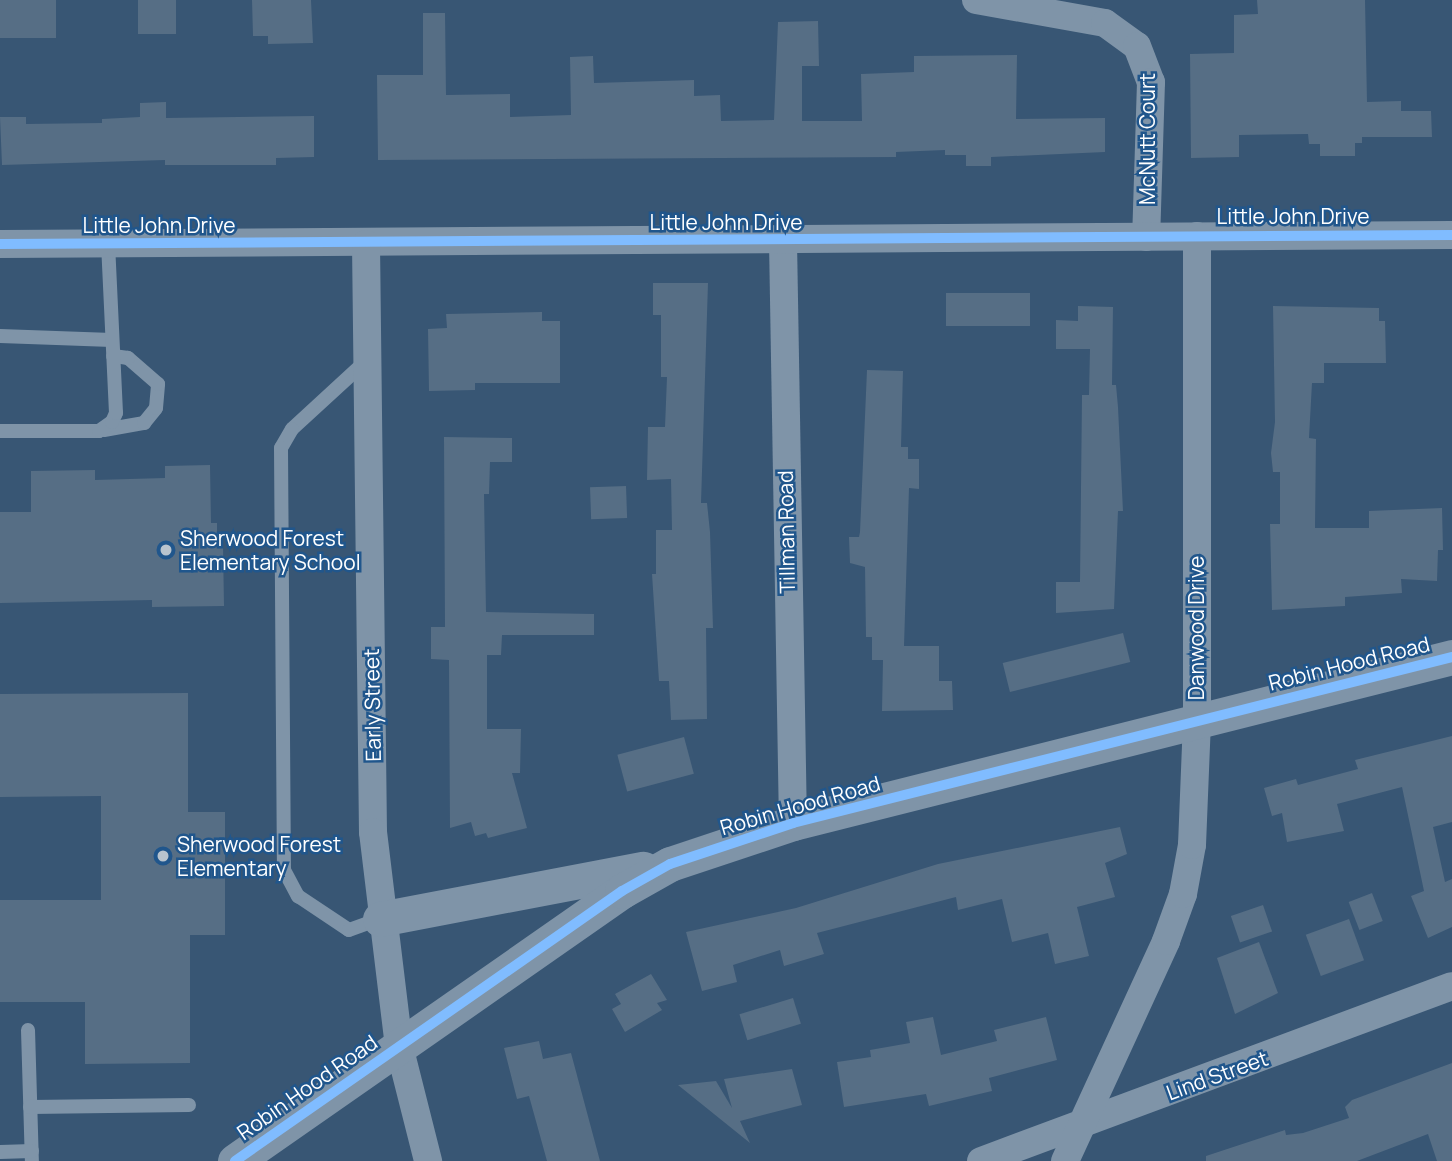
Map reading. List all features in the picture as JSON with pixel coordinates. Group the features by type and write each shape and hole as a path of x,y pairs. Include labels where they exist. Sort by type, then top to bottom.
{"street":[{"name":"McNutt Court","path":"976,0 1105,23 1137,46 1151,82 1146,237"},
{"name":"Little John Drive","path":"0,244 366,244 1452,234"},
{"name":"Danwood Drive","path":"1065,1161 1166,941 1183,894 1192,845 1196,721 1197,236"},
{"name":"Tillman Road","path":"783,241 793,823"},
{"name":"Early Street","path":"366,244 373,832 380,919 399,1046 428,1161"},
{"name":"Robin Hood Road","path":"235,1161 622,891 670,864 793,823 1452,657"},
{"path":"380,919 670,864"},
{"name":"Lind Street","path":"981,1161 1452,986"}],"lane":[{"path":"99,431 116,413 108,244"},
{"path":"0,336 113,340"},
{"path":"0,431 99,431 144,423 156,408 158,384 128,358 113,356"},
{"path":"368,360 292,429 281,448 284,870 298,896 349,930 380,919"},
{"path":"0,1152 32,1156 29,1030"},
{"path":"30,1107 189,1105"}],"building":[{"path":"0,0 56,0 56,38 0,38"},
{"path":"138,0 176,0 176,34 138,34"},
{"path":"252,0 311,0 313,43 268,44 268,36 253,36"},
{"path":"1257,0 1365,0 1367,102 1401,101 1401,111 1431,111 1432,137 1362,137 1362,143 1355,143 1355,156 1320,156 1320,144 1309,144 1308,134 1239,135 1239,157 1191,158 1190,54 1234,53 1234,15 1258,14"},
{"path":"423,13 445,13 446,95 510,94 510,117 571,115 570,57 593,56 594,83 694,80 694,96 720,95 721,121 774,120 778,22 818,21 819,66 802,66 802,121 862,121 861,74 914,72 914,56 1017,55 1016,119 1105,118 1105,152 991,157 991,166 966,166 966,155 945,155 945,150 896,152 896,157 378,160 377,75 423,75"},
{"path":"166,102 166,118 314,116 314,157 276,158 276,165 165,165 165,160 2,165 0,117 26,117 26,124 102,123 102,119 140,117 140,103"},
{"path":"653,283 708,283 701,503 707,503 710,532 713,628 706,628 707,719 671,720 669,681 659,681 652,574 656,574 656,530 672,530 671,479 647,480 648,427 665,427 667,377 661,377 661,315 653,315"},
{"path":"946,293 1030,293 1030,326 946,326"},
{"path":"1078,306 1113,307 1112,385 1116,385 1118,407 1123,511 1118,511 1114,609 1056,613 1056,582 1080,582 1082,395 1089,395 1090,349 1056,349 1056,320 1078,321"},
{"path":"1273,306 1379,308 1379,321 1385,321 1386,363 1324,363 1324,383 1312,383 1309,438 1316,439 1315,528 1369,528 1369,511 1442,508 1443,550 1438,550 1437,581 1401,579 1402,593 1345,597 1345,606 1272,610 1270,524 1280,524 1280,472 1273,472 1271,453 1275,422"},
{"path":"542,312 542,321 560,321 560,383 475,383 475,390 429,391 428,329 447,328 446,314"},
{"path":"867,370 903,371 901,447 908,447 908,459 919,459 919,489 909,488 904,646 939,646 939,681 952,681 953,710 882,711 883,660 872,660 872,637 866,637 865,567 850,563 849,537 859,537 860,532"},
{"path":"444,437 512,438 512,462 490,462 489,494 484,494 486,612 594,614 594,635 502,635 501,655 487,655 487,729 521,729 520,773 512,773 527,828 488,838 486,833 475,836 471,822 450,828 449,660 431,659 431,627 445,627"},
{"path":"210,465 211,523 217,523 217,546 223,545 224,606 152,607 152,600 0,603 0,512 31,512 31,471 95,470 95,480 165,478 165,466"},
{"path":"626,486 627,518 591,519 590,487"},
{"path":"1123,633 1130,662 1010,692 1003,663"},
{"name":"Sherwood Forest Elementary","path":"188,693 188,812 225,812 225,935 190,935 190,1063 85,1064 85,1002 0,1002 0,900 101,900 101,796 0,797 0,694"},
{"path":"1452,736 1452,822 1433,827 1445,882 1452,879 1452,927 1428,938 1411,896 1424,891 1402,787 1337,804 1344,831 1287,842 1282,813 1272,816 1264,788 1296,779 1298,785 1358,769 1355,760"},
{"path":"684,737 694,774 627,792 617,755"},
{"path":"1120,827 1127,854 1105,863 1115,897 1077,907 1089,956 1055,964 1048,933 1012,942 1002,899 958,910 956,897 817,933 824,954 784,966 780,950 733,965 737,982 702,991 686,932 796,908 938,864"},
{"path":"1372,893 1383,921 1359,930 1349,902"},
{"path":"1263,905 1272,931 1240,943 1231,916"},
{"path":"1349,919 1364,960 1321,976 1306,935"},
{"path":"1259,942 1278,993 1235,1014 1217,958"},
{"path":"651,974 667,1000 657,1003 662,1010 625,1032 612,1009 621,1004 615,994"},
{"path":"793,998 801,1024 747,1040 739,1014"},
{"path":"933,1017 941,1055 997,1041 994,1030 1046,1017 1057,1060 989,1078 992,1091 929,1106 926,1094 844,1107 837,1062 871,1057 870,1050 910,1043 906,1022"},
{"path":"539,1041 543,1059 571,1053 600,1161 547,1161 529,1096 517,1099 504,1048"},
{"path":"1452,1063 1452,1161 1437,1161 1428,1134 1357,1161 1206,1161 1206,1156 1285,1130 1286,1135 1303,1133 1349,1118 1345,1107 1352,1100"},
{"path":"792,1069 802,1105 740,1121 750,1143 678,1085 716,1081 732,1108 724,1079"}],"cycle path":[{"path":"0,244 1452,235"},
{"path":"235,1161 622,891 670,864 793,823 1452,657"}],"place":[{"name":"Sherwood Forest Elementary School","path":"166,550"},
{"name":"Sherwood Forest Elementary","path":"163,856"}]}
